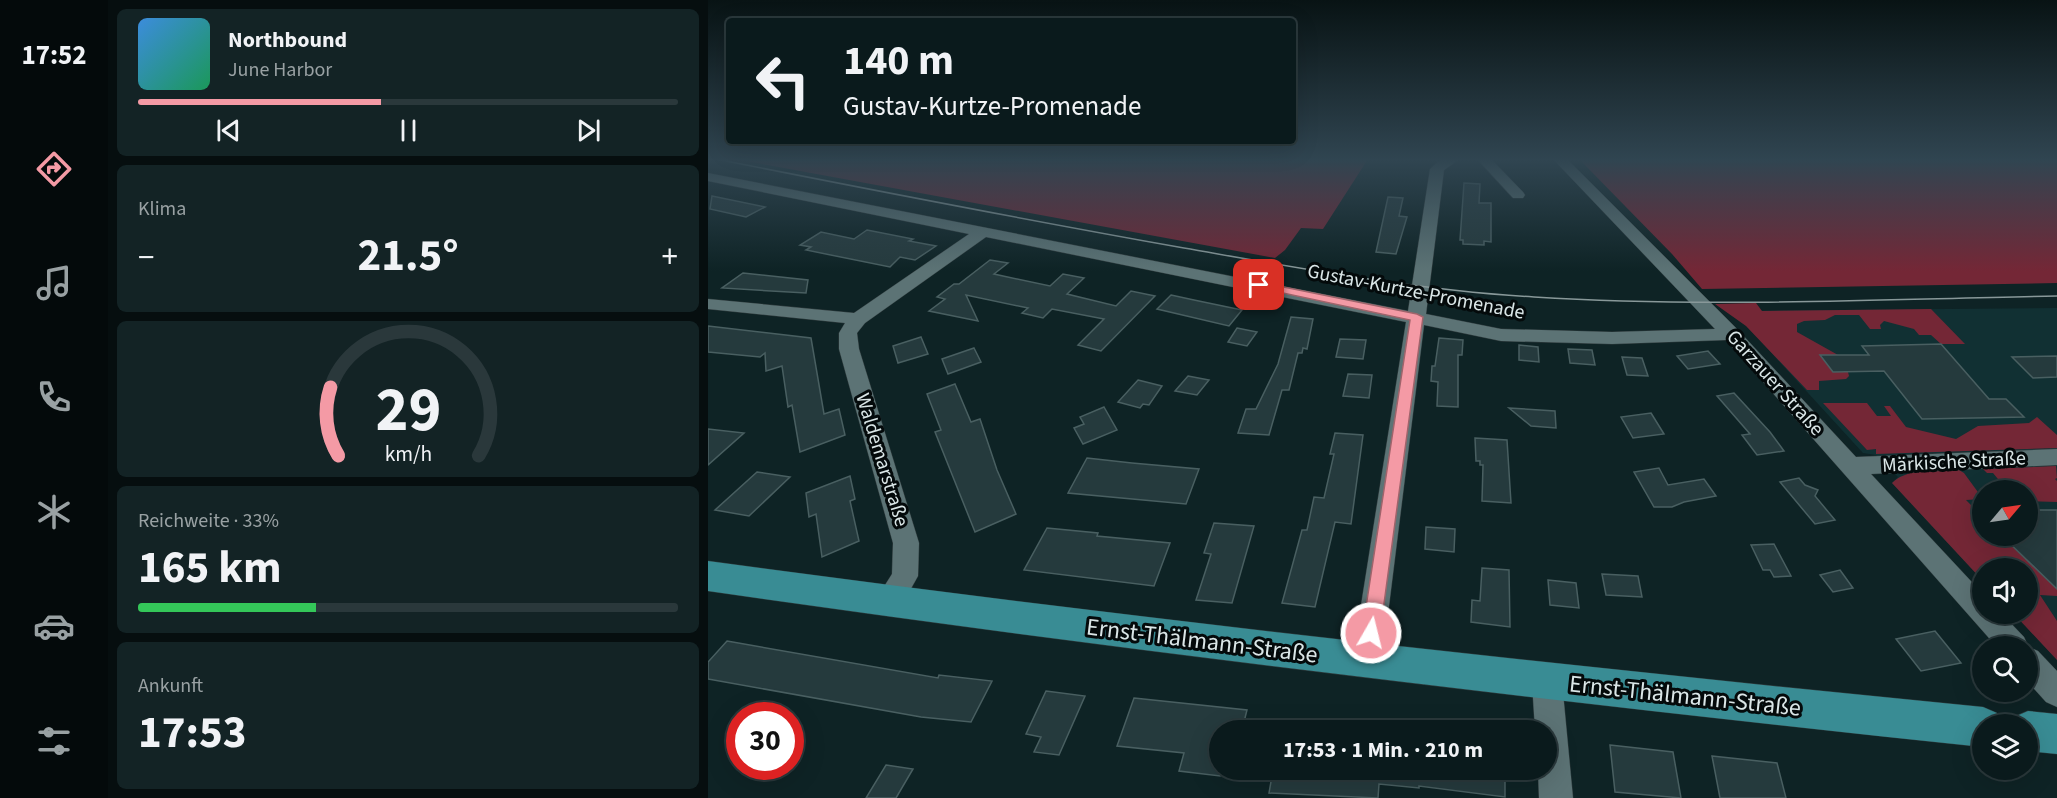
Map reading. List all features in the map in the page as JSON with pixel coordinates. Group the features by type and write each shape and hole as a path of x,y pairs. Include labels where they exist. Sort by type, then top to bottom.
{"main road":[{"name":"Ernst-Thälmann-Straße","path":"708,576 1367,662 1972,725"},
{"path":"2038,732 2057,734"}],"street":[{"name":"Gustav-Kurtze-Promenade","path":"806,196 1502,335 1612,338 1731,334"},
{"path":"1367,662 1433,196"},
{"name":"Garzauer Straße","path":"1598,196 1731,334 1972,601"},
{"path":"708,304 858,320 984,231"},
{"name":"Waldemarstraße","path":"858,320 848,333 849,349 906,543 905,576 889,601"},
{"name":"Märkische Straße","path":"1850,466 2057,457"},
{"name":"Garzauer Straße","path":"1993,624 2005,636"},
{"path":"2038,672 2057,692"},
{"path":"1547,682 1556,798"}],"shaded area":[{"path":"938,196 1344,196 1323,229 1301,228 1285,250 1275,258"},
{"path":"1615,196 2057,196 2057,283 1702,289 1672,254"},
{"path":"1756,303 1762,311 1931,309 1965,344 1941,344 1931,335 1919,335 1914,329 1884,321 1880,325 1881,329 1870,329 1859,315 1835,315 1825,320 1804,321 1797,324 1797,332 1838,355 1821,356 1833,372 1848,372 1849,376 1846,379 1819,381 1819,390 1807,390 1746,326 1715,304"},
{"path":"2057,308 2057,660 2038,640 2038,636 2035,636 2023,624 2038,624 2038,558 1972,558 1972,569 1892,483 1898,477 1876,455 1863,453 1733,311"},
{"path":"1823,403 1867,403 1877,416 1891,416 1884,406 1890,406 1906,427 1956,439 1978,426 2029,423 2037,417 2057,435 2057,448 1876,454 1876,449 1867,450"},
{"path":"2056,466 2057,502 2038,501 2038,480 1999,480 1993,473 1987,473 1983,469"},
{"path":"1933,470 1959,470 1972,484 1972,500 1966,500 1972,506 1972,546 2012,546 2025,558 1972,558 1972,569 1892,483 1906,474"},
{"path":"2038,571 2057,589 2057,596 2040,595 2057,621 2057,660 2038,640 2038,636 2035,636 2023,624 2038,624"}],"building":[{"path":"712,196 765,207 746,217 710,209"},
{"path":"1463,196 1479,196 1479,203 1491,203 1491,242 1484,241 1484,245 1463,244 1463,240 1460,240"},
{"path":"1388,197 1403,198 1399,216 1407,217 1396,254 1376,252"},
{"path":"867,230 936,246 915,260 900,257 890,267 806,250 811,247 800,245 821,232 854,239"},
{"path":"990,260 1008,263 994,274 1050,286 1063,274 1084,278 1067,294 1116,306 1131,291 1155,296 1101,351 1078,345 1104,319 1052,309 1043,318 1022,313 1028,308 966,295 978,321 929,311 945,299 937,297 954,284 959,284"},
{"path":"743,273 808,280 806,293 722,288"},
{"path":"1171,295 1242,310 1229,326 1157,309"},
{"path":"1291,317 1313,319 1307,349 1303,348 1302,353 1298,353 1289,390 1282,390 1269,435 1238,433 1246,409 1256,409 1278,364"},
{"path":"708,326 811,338 824,414 839,409 845,435 800,452 792,405 788,407 782,366 766,371 765,353 760,357 708,352"},
{"path":"1237,328 1257,332 1247,346 1228,342"},
{"path":"921,337 928,354 898,363 893,346"},
{"path":"1439,338 1463,340 1462,355 1458,355 1458,407 1437,406 1438,382 1431,381"},
{"path":"1340,339 1366,340 1363,359 1336,357"},
{"path":"1941,344 1989,399 2006,399 2024,417 1922,419 1884,371 1833,372 1820,355 1869,355 1862,346"},
{"path":"1519,345 1538,347 1539,362 1519,360"},
{"path":"974,348 981,362 948,374 942,359"},
{"path":"1568,349 1592,350 1595,365 1570,363"},
{"path":"1708,351 1720,364 1688,369 1677,356"},
{"path":"2057,356 2057,377 2033,378 2012,357"},
{"path":"1622,357 1642,358 1648,376 1627,375"},
{"path":"1348,374 1372,375 1369,398 1343,396"},
{"path":"1188,376 1209,380 1197,395 1175,391"},
{"path":"1138,380 1162,386 1149,405 1143,404 1140,408 1118,402"},
{"path":"955,384 971,422 980,419 997,470 1016,514 975,532 935,432 941,430 927,394"},
{"path":"1734,393 1770,432 1784,451 1757,455 1742,435 1750,434 1717,396"},
{"path":"1104,407 1117,430 1083,444 1074,428 1084,424 1080,417"},
{"path":"1509,408 1555,411 1556,428 1531,426"},
{"path":"1651,413 1664,434 1633,438 1621,417"},
{"path":"708,429 744,433 708,465"},
{"path":"1335,433 1363,435 1351,524 1335,522 1315,607 1282,603 1302,530 1307,530 1314,497 1324,498 1334,454 1330,454"},
{"path":"1475,438 1507,440 1511,503 1482,501 1483,465 1480,465 1480,461 1476,461"},
{"path":"1087,458 1199,469 1186,504 1068,493"},
{"path":"1659,468 1668,485 1704,479 1716,496 1684,502 1672,507 1654,507 1634,472"},
{"path":"757,472 790,477 749,516 715,510"},
{"path":"850,476 855,499 850,501 859,541 822,557 816,514 809,517 806,493"},
{"path":"1799,478 1805,485 1818,490 1815,496 1835,520 1815,524 1780,482"},
{"path":"2038,510 2057,510 2057,589 2038,571 2038,558 2025,558 2012,546 2038,546"},
{"path":"1214,523 1254,526 1232,603 1196,600 1211,554 1204,553"},
{"path":"1426,527 1455,529 1454,552 1425,549"},
{"path":"1047,528 1098,533 1097,536 1170,543 1154,586 1024,570"},
{"path":"1774,544 1791,576 1774,577 1770,570 1763,570 1751,545"},
{"path":"1482,568 1509,570 1510,627 1471,622 1472,600 1480,601"},
{"path":"1840,570 1853,588 1833,592 1820,575"},
{"path":"1602,574 1638,576 1642,597 1606,595"},
{"path":"1548,580 1576,583 1579,608 1550,605"},
{"path":"1935,631 1961,663 1921,671 1896,639"},
{"path":"727,641 938,678 939,675 992,681 971,722 921,717 708,679 708,662"},
{"path":"1046,691 1085,696 1059,755 1034,752 1041,737 1026,734"},
{"path":"1134,698 1247,710 1244,720 1209,720 1209,775 1179,771 1184,753 1117,746"},
{"path":"1610,745 1673,752 1681,798 1615,792"},
{"path":"1712,756 1777,763 1786,798 1720,798"},
{"path":"886,765 913,769 896,798 866,798"},
{"path":"1271,780 1505,780 1505,797 1419,786 1419,788 1379,784 1378,798 1269,793"}],"tram line":[{"path":"905,196 1271,263 1490,294 1664,302 1795,302 2057,296"}],"route":[{"path":"1259,285 1417,317 1371,633"}]}
